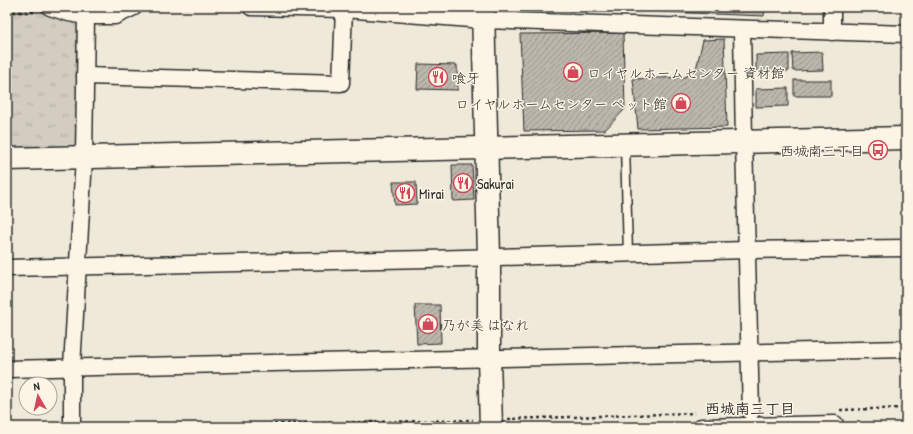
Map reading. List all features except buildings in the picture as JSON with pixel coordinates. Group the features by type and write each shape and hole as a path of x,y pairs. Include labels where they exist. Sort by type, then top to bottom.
{"street":[{"path":"44,10 86,16 115,16 134,7"},
{"path":"251,7 483,14 742,29 906,34"},
{"path":"832,7 832,32"},
{"path":"85,76 341,84 344,9"},
{"path":"483,14 487,148 491,423"},
{"path":"72,427 72,367 84,158 86,16"},
{"path":"742,29 751,412"},
{"path":"7,159 906,138"},
{"path":"7,268 746,250 906,248"},
{"path":"7,369 906,349"},
{"path":"698,420 835,424 835,427"}],"lane":[{"path":"625,145 628,254"}],"path":[{"path":"22,7 22,12"},
{"path":"7,12 44,10"},
{"path":"836,410 906,408"},
{"path":"136,427 698,420"}],"green space":[{"path":"7,7 41,8 77,20 82,25 80,148 7,153"}],"place":[{"name":"ロイヤルホームセンター 資材館","path":"573,72"},
{"name":"喰牙","path":"438,77"},
{"name":"ロイヤルホームセンター ペット館","path":"681,103"},
{"name":"西城南三丁目","path":"878,150"},
{"name":"Sakurai","path":"463,183"},
{"name":"Mirai","path":"405,193"},
{"name":"乃が美 はなれ","path":"428,324"}],"district":[{"name":"西城南三丁目","path":"750,408"}]}
